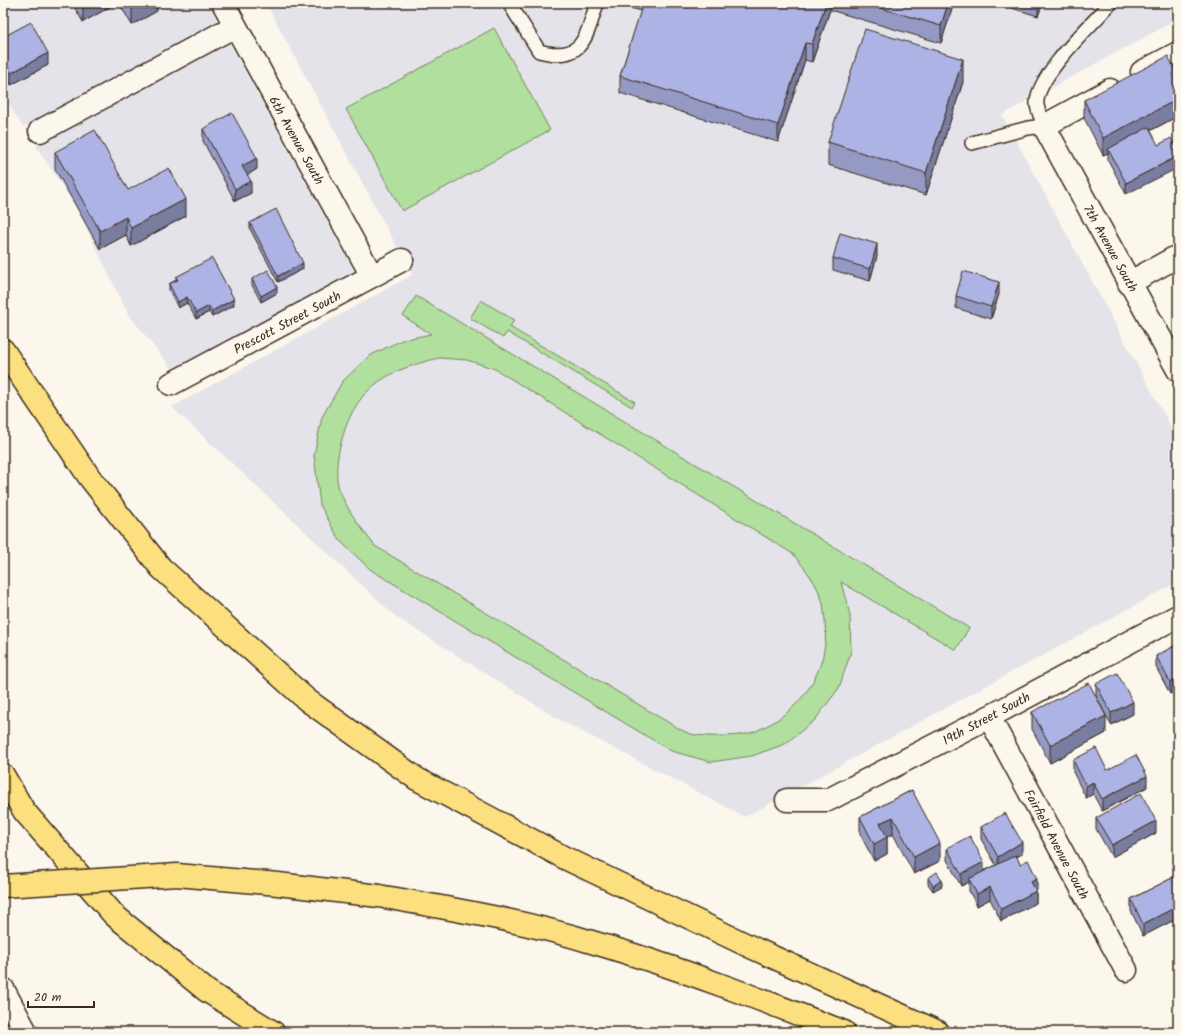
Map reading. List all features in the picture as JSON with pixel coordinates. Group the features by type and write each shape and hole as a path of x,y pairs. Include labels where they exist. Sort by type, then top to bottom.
{"highway":[{"path":"3,350 90,478 162,568 313,705 417,780 558,854 751,947 938,1032"},
{"path":"3,775 24,811 114,915 207,991 273,1032"},
{"path":"3,886 177,875 278,884 379,896 482,914 594,942 701,977 844,1032"}],"street":[{"name":"6th Avenue South","path":"223,3 372,276"},
{"path":"40,131 235,26"},
{"path":"1044,126 1178,53"},
{"name":"7th Avenue South","path":"1044,126 1178,370"},
{"path":"1129,283 1178,256"},
{"name":"Prescott Street South","path":"171,384 402,260"},
{"name":"19th Street South","path":"787,800 828,800 989,717 1178,616"},
{"name":"Fairfield Avenue South","path":"989,717 1126,970"},
{"path":"3,989 26,1032"}],"lane":[{"path":"509,3 539,51 554,55 565,54 578,47 586,39 596,3"},
{"path":"972,143 1028,128 1044,126 1037,105 1045,81 1053,67 1111,3"}],"shaded area":[{"path":"3,3 208,3 218,22 23,127 3,95"},
{"path":"266,3 1178,3 1178,19 1002,115 1178,440 1178,582 745,817 560,720 396,617 172,407 412,275"},
{"path":"229,42 355,272 173,370 128,314 76,207 36,146"}],"green space":[{"path":"494,28 550,130 402,211 346,109"},
{"path":"416,296 969,628 956,650 841,582 850,615 851,652 839,688 815,720 785,744 752,756 711,762 671,751 371,570 340,541 320,505 314,455 322,417 342,382 369,356 402,340 431,334 403,316","holes":["439,358 467,360 495,369 793,554 811,577 818,589 823,603 825,621 823,657 809,688 799,701 772,723 750,733 710,736 696,735 686,732 375,546 350,512 342,497 337,479 339,451 353,410 374,386 402,369"]},
{"path":"481,300 514,320 510,327 635,402 632,407 507,332 503,338 470,318"}],"building":[{"path":"129,3 140,3 132,7"},
{"path":"643,3 826,3 812,44 805,43 778,125 620,76"},
{"path":"864,3 948,3 941,26"},
{"path":"31,22 48,53 11,73 3,58 3,37"},
{"path":"865,29 963,59 926,173 828,142"},
{"path":"1168,56 1178,75 1178,99 1103,138 1084,100"},
{"path":"232,113 257,158 242,166 251,181 235,189 203,129"},
{"path":"1149,127 1158,145 1171,138 1178,152 1178,156 1126,183 1108,149"},
{"path":"95,130 128,190 169,168 186,199 131,228 126,217 100,231 55,152"},
{"path":"276,209 303,263 278,276 250,223"},
{"path":"840,233 877,244 870,269 833,258"},
{"path":"212,258 234,299 212,311 209,306 196,313 187,297 178,302 169,284 178,280 176,277"},
{"path":"268,270 277,287 261,296 252,279"},
{"path":"963,271 999,282 991,307 956,296"},
{"path":"1178,644 1178,678 1170,682 1156,656"},
{"path":"1117,673 1133,702 1111,713 1096,684"},
{"path":"1089,683 1106,716 1050,745 1032,712"},
{"path":"1096,748 1107,770 1136,755 1147,776 1102,799 1093,782 1086,786 1073,760"},
{"path":"912,790 940,843 914,857 893,817 880,823 887,837 874,844 860,817"},
{"path":"1141,793 1156,821 1112,845 1096,818"},
{"path":"1005,813 1022,842 998,857 981,827"},
{"path":"970,836 984,862 961,874 947,848"},
{"path":"1016,855 1020,864 1028,860 1037,879 1031,882 1036,891 1001,909 990,887 977,894 969,879"},
{"path":"937,872 942,880 933,886 928,878"},
{"path":"1178,875 1178,906 1143,924 1131,899"}]}
